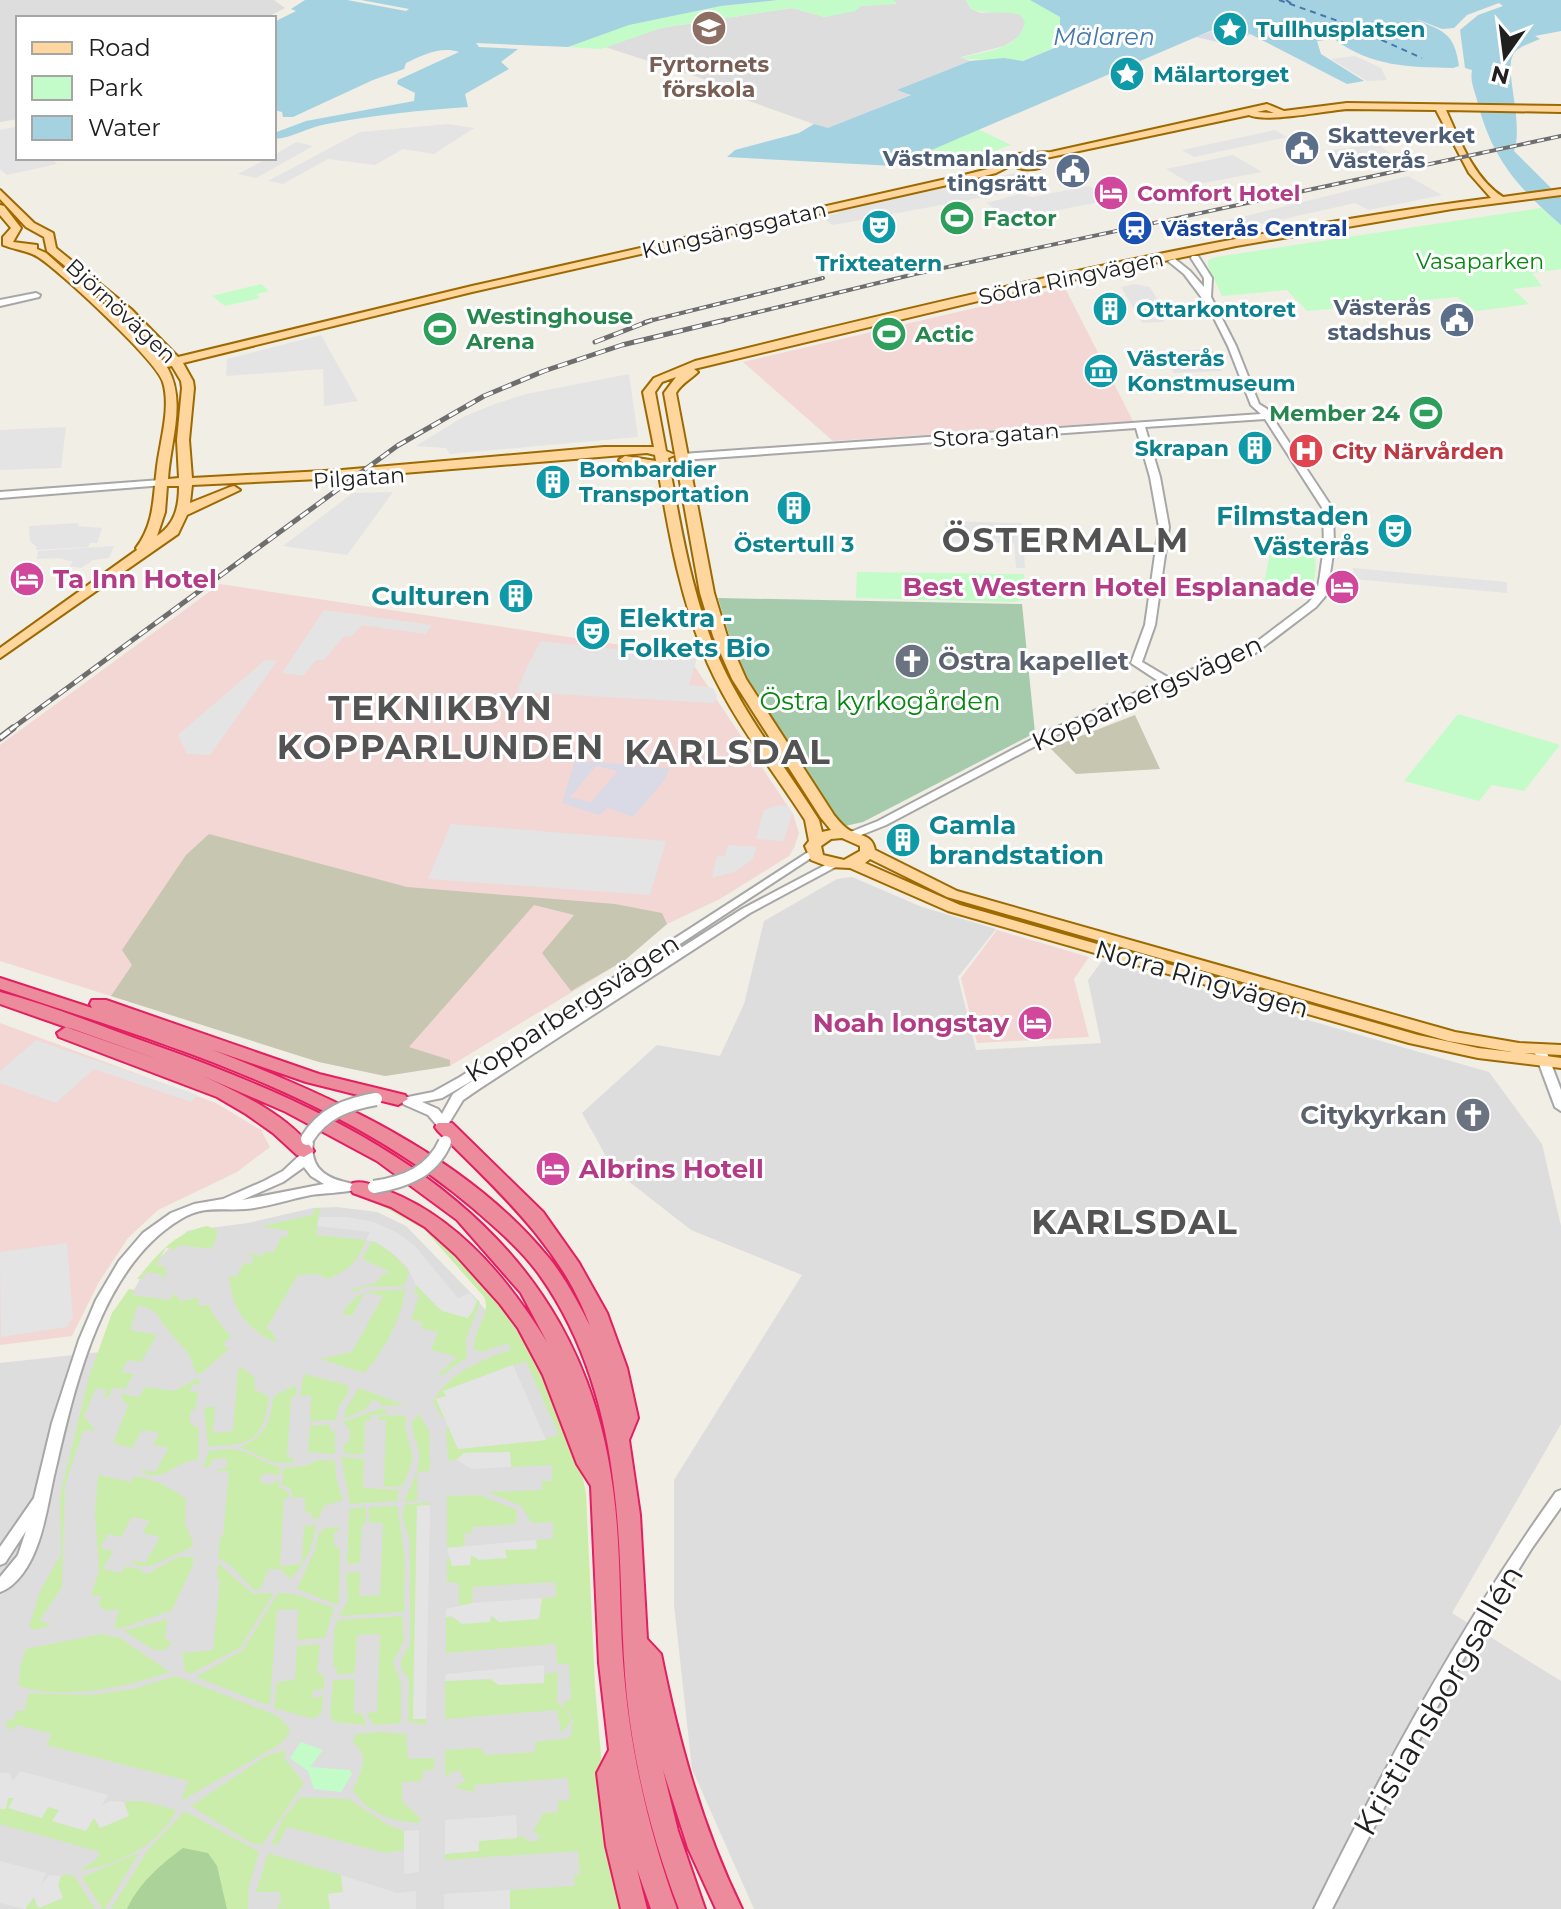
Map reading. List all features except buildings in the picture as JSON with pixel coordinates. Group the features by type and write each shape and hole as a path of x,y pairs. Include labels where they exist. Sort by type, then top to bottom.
{"highway":[{"path":"0,975 129,1014 313,1078 403,1100"},
{"path":"0,983 194,1051 322,1102 388,1136 451,1177 522,1241 553,1277 596,1365 618,1440 627,1495 639,1695 649,1762 662,1821 692,1909"},
{"path":"0,998 207,1071 282,1101 378,1152 465,1216 526,1282 565,1346 590,1417 602,1483 611,1662 621,1751 634,1816 664,1909"},
{"path":"0,1009 220,1092 266,1116 305,1149"},
{"path":"444,1130 536,1217 578,1279 596,1313 616,1368 627,1418 618,1440"},
{"path":"361,1187 409,1208 431,1222 499,1287 542,1347 565,1394 588,1464 602,1483"},
{"path":"637,1645 649,1654 663,1729 684,1803 729,1909"},
{"path":"621,1751 609,1773 619,1846 634,1909"}],"main road":[{"name":"Kungsängsgatan","path":"177,361 965,178 1017,164 1020,156 1038,159 1255,114 1257,107 1278,110 1337,104 1399,103 1440,111"},
{"path":"1485,208 1500,197 1486,187 1440,111 1470,105 1561,108"},
{"path":"1517,106 1561,108"},
{"path":"1471,204 1481,198 1486,187"},
{"name":"Björnövägen","path":"0,193 30,225 46,236 51,249 74,264 177,361 188,384 182,424 186,467 176,487"},
{"name":"Södra Ringvägen","path":"1188,259 1275,234 1500,197 1547,200 1560,195"},
{"name":"Södra Ringvägen","path":"658,380 685,367 1172,258 1188,259 1560,195"},
{"path":"0,208 16,228 6,238"},
{"path":"6,238 26,231 46,236"},
{"path":"0,250 24,248 46,236"},
{"name":"Björnövägen","path":"6,238 8,244 42,255 163,368 171,400 164,453 174,455 176,487"},
{"name":"Kungsängsgatan","path":"177,361 501,288 499,285"},
{"name":"Södra Ringvägen","path":"671,400 672,387 689,373 730,358"},
{"path":"163,368 177,361"},
{"path":"814,846 812,820 715,663 700,625 672,516 668,454 671,400 664,397 665,384 658,380 649,392 657,434 668,454 686,478 707,593 733,665 828,818 848,834"},
{"path":"167,424 182,424"},
{"path":"637,450 657,434"},
{"name":"Pilgatan","path":"252,479 637,450 668,454"},
{"name":"Pilgatan","path":"176,487 234,490 313,481 625,460 668,454"},
{"path":"186,467 218,474 246,475 252,479"},
{"path":"176,487 252,479"},
{"path":"176,487 182,516"},
{"path":"0,647 148,543 176,487"},
{"path":"0,654 145,554 173,531 182,516 208,499 234,490"},
{"path":"814,846 824,836 848,834"},
{"name":"Norra Ringvägen","path":"848,834 867,848 952,894 1454,1037 1549,1058"},
{"name":"Norra Ringvägen","path":"814,846 822,861 844,864 944,904 1444,1047 1549,1058 1561,1050"},
{"path":"844,864 867,848"}],"street":[{"name":"Kopparbergsvägen","path":"848,834 882,823 1050,734 1168,682 1250,652 1296,619 1322,594 1329,547 1328,509 1267,416 1255,405 1208,296 1188,259"},
{"name":"Kopparbergsvägen","path":"1188,259 1208,278 1208,296"},
{"path":"0,303 36,295"},
{"path":"1224,420 1243,416 1255,405"},
{"name":"Stora gatan","path":"668,454 724,454 1267,416"},
{"path":"1140,426 1155,477 1164,527 1150,625 1136,663 1168,682"},
{"name":"Pilgatan","path":"0,495 176,487"},
{"name":"Kopparbergsvägen","path":"867,848 871,833 882,823"},
{"name":"Kopparbergsvägen","path":"403,1100 437,1095 464,1080 814,846"},
{"name":"Kopparbergsvägen","path":"444,1130 458,1097 474,1086 739,915 844,864"},
{"path":"1549,1058 1561,1107"},
{"path":"0,1586 25,1559 37,1526 41,1497 83,1346 108,1290 149,1235 161,1225 197,1207 246,1204 323,1187 361,1187 401,1182 423,1171 439,1156 444,1130 433,1112 403,1100 376,1099 334,1112 316,1125 291,1174 224,1203"},
{"path":"305,1149 320,1177 361,1187"},
{"name":"Kristiansborgsallén","path":"1323,1909 1455,1664 1533,1534 1561,1496"},
{"path":"0,1559 41,1497"}],"shaded area":[{"path":"0,0 274,0 285,8 269,16 16,16 16,119 0,122"},
{"path":"893,0 966,0 971,9 981,13 1008,11 1021,15 1026,22 1019,37 1004,46 961,57 970,61 899,90 912,94 828,129 746,100 740,91 605,47 661,28 792,8 825,17 860,6 896,3"},
{"name":"Tullhusplatsen","path":"1232,24 1252,34 1226,44 1196,37"},
{"path":"1355,56 1381,68 1387,80 1367,81 1331,59"},
{"path":"449,124 474,128 434,154 403,149 375,165 328,159 283,184 268,181 360,132"},
{"path":"16,128 16,160 52,160 57,164 7,175 0,169 0,130"},
{"path":"1275,130 1287,137 1194,157 1182,150"},
{"path":"296,142 313,146 256,178 238,174 264,160 276,160 276,154"},
{"path":"1381,146 1402,163 1344,169 1325,151"},
{"path":"1233,155 1262,172 1193,185 1166,169"},
{"path":"1025,171 1049,185 833,225 821,217 839,213 837,211"},
{"path":"1408,176 1442,195 1369,210 1355,203 1216,234 1201,227"},
{"path":"1089,186 1111,200 1011,219 986,203 1020,194 1032,197"},
{"path":"1135,284 1150,287 1167,316 1163,322 1142,323 1121,287"},
{"path":"1057,289 1066,290 1133,421 833,441 743,362"},
{"path":"321,335 358,401 324,406 323,369 226,376 227,359"},
{"path":"1212,349 1222,371 1174,373 1161,352"},
{"path":"629,374 638,437 450,454 446,448 416,446 463,417 495,404 526,394"},
{"path":"66,427 61,468 0,470 0,430"},
{"path":"393,492 347,555 283,546 353,493"},
{"path":"945,521 1022,523 1025,568 1016,568 1014,543 948,542"},
{"path":"78,523 78,526 102,528 97,543 90,543 88,547 36,550 37,547 30,541 29,526"},
{"path":"114,546 109,558 93,560 81,568 69,566 73,562 59,558 37,559 38,551"},
{"path":"1353,568 1507,582 1507,593 1354,579"},
{"path":"220,584 687,655 793,814 799,833 794,848 789,856 720,899 667,924 625,960 450,1066 385,1076 319,1062 0,961 0,745"},
{"path":"324,610 432,625 426,634 362,625 351,637 344,636 324,660 316,660 303,676 282,673"},
{"path":"541,641 697,658 689,685 713,688 717,696 714,703 517,692"},
{"path":"265,660 277,661 210,755 187,754 178,735"},
{"path":"1135,715 1160,769 1076,774 1050,748"},
{"path":"575,760 669,768 666,778 633,817 608,808 599,815 562,803","holes":["596,766 618,771 591,802 570,797"]},
{"path":"780,805 789,807 792,813 784,841 756,839 764,810"},
{"path":"451,824 666,841 650,895 428,879"},
{"path":"209,834 407,887 615,904 662,913 667,924 625,960 571,991 542,953 574,915 534,905 409,1047 450,1060 450,1066 385,1076 319,1062 111,996 132,965 122,950 186,855"},
{"path":"728,845 757,847 752,860 734,872 712,878 717,856 725,856"},
{"path":"852,877 922,907 996,929 958,977 976,1050 1101,1043 1088,980 1102,961 1489,1072 1542,1144 1561,1226 1561,1424 1452,1613 1561,1681 1561,1909 754,1909 692,1769 674,1605 674,1480 802,1275 691,1230 613,1169 582,1113 657,1045 720,1056 744,1004 764,921 837,879"},
{"path":"997,930 1089,957 1074,979 1089,1037 977,1043 961,978"},
{"path":"0,1023 216,1103 261,1130 270,1147 237,1172 158,1210 128,1238 99,1282 72,1336 0,1345"},
{"path":"36,1040 198,1095 191,1102 94,1069 56,1103 0,1083 0,1071"},
{"path":"337,1207 377,1212 406,1226 473,1295 549,1386 571,1482 612,1909 0,1909 0,1363 101,1352 142,1275 187,1231 248,1223 313,1208"},
{"path":"319,1217 347,1217 374,1222 396,1232 414,1245 458,1298 470,1293 477,1301 473,1311 468,1318 442,1311 416,1285 407,1267 376,1242 366,1240 370,1232 317,1226"},
{"path":"67,1243 73,1317 67,1327 1,1337 0,1252"},
{"path":"513,1365 546,1440 458,1449 436,1399 446,1396 443,1391"},
{"path":"510,1452 511,1467 472,1469 456,1460 464,1453"},
{"path":"430,1505 426,1719 413,1719 417,1506"},
{"path":"536,1540 537,1549 505,1550 507,1558 479,1560 471,1555 470,1565 452,1566 447,1548"},
{"path":"542,1598 539,1619 499,1622 491,1615 490,1622 462,1624 452,1616 446,1617 446,1609 472,1603"},
{"path":"544,1665 544,1683 499,1685 490,1679 445,1681 446,1674"},
{"path":"20,1771 108,1795 102,1805 110,1801 124,1802 129,1816 100,1828 94,1818 86,1831 52,1821 59,1810 48,1807 42,1818 8,1808 14,1798 8,1798 6,1809 0,1809 0,1773 9,1773 13,1781"},
{"path":"516,1815 517,1838 479,1841 479,1851 445,1854 445,1820"},
{"path":"419,1830 419,1872 404,1874 404,1831"},
{"path":"0,1861 46,1873 41,1885 49,1875 61,1876 58,1885 63,1898 38,1908 34,1897 25,1909 0,1903"},
{"path":"341,1875 397,1893 416,1891 416,1909 330,1909 328,1894 343,1892"},
{"path":"510,1890 510,1909 444,1909 444,1894"}],"green space":[{"path":"778,0 893,0 897,4 861,6 855,11 825,17 792,8 661,28 601,49 568,47 629,25 721,6"},
{"path":"966,0 1030,0 1060,17 1067,37 1064,44 1019,62 959,58 1008,44 1021,32 1025,23 1021,15 971,9"},
{"path":"978,129 1011,145 966,161 926,152"},
{"name":"Vasaparken","path":"1541,208 1561,225 1561,269 1532,273 1542,286 1513,289 1529,304 1476,311 1457,297 1307,311 1287,290 1222,296 1208,266 1208,260 1216,257"},
{"path":"261,284 269,291 257,294 260,298 225,306 212,296"},
{"path":"1272,542 1314,548 1315,578 1305,593 1263,589"},
{"path":"857,572 1024,574 1026,599 1014,602 856,598"},
{"name":"Östra kyrkogården","path":"718,598 1022,604 1035,733 863,822 845,826 831,811 756,695 736,658"},
{"path":"1458,714 1560,745 1524,791 1492,785 1479,801 1404,781"},
{"path":"383,1201 408,1213 457,1251 526,1329 581,1469 586,1493 595,1686 604,1790 625,1909 510,1909 510,1890 575,1886 574,1875 580,1874 578,1851 445,1860 445,1854 478,1851 479,1841 524,1836 527,1841 537,1841 540,1835 533,1832 543,1813 558,1812 558,1801 570,1800 568,1778 474,1785 474,1792 453,1787 465,1781 459,1770 445,1776 445,1750 480,1748 486,1755 535,1752 535,1742 570,1738 573,1721 563,1703 571,1699 569,1664 557,1664 556,1644 446,1653 446,1617 490,1622 492,1615 539,1618 542,1598 556,1597 555,1582 473,1587 472,1603 459,1608 459,1583 447,1582 447,1558 470,1565 471,1555 507,1557 504,1550 536,1549 536,1540 553,1539 553,1522 532,1523 521,1506 488,1492 542,1490 542,1481 552,1481 552,1465 511,1467 510,1452 464,1453 456,1460 448,1461 446,1428 450,1427 458,1449 533,1442 559,1435 526,1361 444,1391 446,1396 436,1400 445,1418 442,1418 433,1402 447,1383 477,1363 510,1350 509,1343 481,1352 474,1349 486,1310 484,1297 425,1230 382,1206"},
{"path":"320,1208 316,1235 366,1240 356,1259 347,1269 334,1276 327,1279 318,1274 298,1275 266,1329 272,1331 277,1343 242,1317 233,1299 229,1276 236,1277 244,1263 251,1264 254,1258 246,1253 262,1256 264,1252 273,1253 282,1236 287,1237 289,1231 261,1226 313,1215 314,1209"},
{"path":"207,1226 217,1230 211,1249 179,1245 176,1250 166,1248 156,1265 166,1267 164,1271 168,1272 159,1282 163,1275 147,1272 142,1279 137,1279 160,1253 176,1239"},
{"path":"372,1241 392,1254 409,1272 404,1286 364,1287 352,1292 351,1289 376,1283 383,1274 391,1272 362,1259"},
{"path":"416,1285 438,1308 477,1301 470,1293 480,1302 466,1340 467,1357 441,1376 439,1374 457,1357 431,1350 438,1332 421,1328 422,1322 411,1320 419,1296 415,1293"},
{"path":"129,1289 135,1290 132,1295 170,1300 173,1294 179,1301 198,1298 199,1306 209,1305 231,1337 222,1344 229,1349 203,1372 196,1374 187,1352 158,1316 138,1305 130,1330 157,1335 141,1362 128,1360 121,1372 134,1374 125,1389 113,1388 104,1398 107,1390 96,1388 84,1416 95,1431 84,1430 65,1485 62,1587 40,1620 51,1625 35,1630 29,1627 40,1591 61,1554 60,1496 89,1377 112,1313"},
{"path":"405,1289 396,1322 378,1355 364,1373 320,1359 352,1352 383,1296 366,1292"},
{"path":"365,1293 352,1316 342,1314 356,1297"},
{"path":"241,1367 255,1378 254,1389 269,1397 263,1424 245,1442 208,1446 204,1407 215,1407 213,1433 233,1431 238,1370"},
{"path":"304,1374 347,1385 349,1391 338,1408 336,1420 310,1421 311,1395 300,1396"},
{"path":"198,1378 200,1384 194,1384 189,1392 198,1392 196,1408 190,1413 190,1423 199,1429 198,1460 183,1463 162,1474 147,1474 139,1470 155,1472 169,1448 153,1445 159,1433 142,1430 132,1448 113,1443 128,1406 121,1398 122,1394 139,1397 145,1387 175,1391"},
{"path":"296,1385 296,1396 291,1397 287,1458 294,1458 293,1463 272,1462 240,1447 256,1438 265,1428 274,1396"},
{"path":"359,1388 404,1405 382,1406 372,1400 366,1409 344,1419 346,1408"},
{"path":"382,1408 389,1414 371,1415 370,1420 365,1421 364,1454 345,1454 343,1445 349,1442 350,1430 343,1422"},
{"path":"419,1414 429,1431 430,1471 417,1472 417,1501 404,1502 418,1466 419,1453 412,1422"},
{"path":"400,1415 406,1417 405,1427 413,1459 403,1486 384,1487 386,1420 377,1420 380,1416"},
{"path":"330,1424 330,1430 335,1431 335,1454 308,1452 310,1426"},
{"path":"231,1449 280,1467 279,1476 268,1473 261,1476 260,1481 269,1485 279,1480 279,1487 289,1493 289,1498 284,1499 280,1566 302,1564 304,1526 316,1525 308,1555 301,1567 296,1573 290,1579 280,1569 269,1569 260,1589 255,1591 230,1565 218,1558 229,1471 215,1471 227,1467 227,1458 213,1459 210,1466 203,1467 209,1451"},
{"path":"341,1457 364,1459 363,1488 399,1490 397,1501 350,1504"},
{"path":"318,1460 335,1461 343,1500 324,1506 318,1519 312,1519 311,1513 305,1512 305,1497 293,1498 291,1489 282,1485 283,1468 305,1466"},
{"path":"98,1475 131,1482 135,1476 142,1477 162,1484 186,1499 185,1523 193,1543 192,1547 151,1566 137,1566 132,1560 145,1563 160,1537 143,1533 149,1520 132,1517 121,1537 108,1534 100,1548 113,1551 103,1569 121,1573 125,1566 147,1574 178,1557 193,1557 193,1565 172,1610 120,1629 114,1628 119,1609 107,1611 98,1605 102,1596 91,1596 99,1570 95,1514"},
{"path":"480,1495 517,1510 516,1524 473,1527 472,1533 465,1533 464,1546 447,1548 447,1496"},
{"path":"429,1502 430,1505 417,1507 414,1719 426,1719 426,1724 408,1722 409,1680 401,1669 401,1660 410,1644 410,1540 403,1519 404,1505"},
{"path":"397,1506 405,1558 404,1612 339,1616 348,1601 346,1573 360,1572 359,1596 380,1595 383,1523 369,1523 369,1507"},
{"path":"366,1507 360,1563 347,1564 349,1511"},
{"path":"341,1527 334,1533 334,1546 340,1549 339,1603 335,1604 297,1589 315,1550 319,1532 323,1532 323,1528"},
{"path":"218,1563 253,1594 272,1593 272,1596 240,1648 190,1674 185,1671 182,1653 213,1650 220,1580 217,1580"},
{"path":"278,1593 294,1594 334,1608 325,1638 297,1640 298,1609 277,1610 270,1703 267,1705 196,1677 243,1650"},
{"path":"402,1616 404,1641 393,1662 401,1683 401,1723 374,1725 366,1713 377,1712 380,1634 357,1635 355,1673 337,1675 337,1667 333,1667 334,1630 338,1620"},
{"path":"167,1619 165,1639 172,1642 165,1650 154,1650 124,1631"},
{"path":"101,1634 120,1638 170,1672 135,1683 75,1692 19,1686 20,1665 26,1649"},
{"path":"320,1644 317,1672 324,1676 324,1689 312,1691 313,1698 321,1697 324,1693 321,1714 313,1719 274,1708 277,1682 295,1680 297,1646"},
{"path":"558,1672 557,1702 566,1709 571,1722 561,1733 557,1710 445,1719 445,1681 490,1679 544,1682 545,1674"},
{"path":"176,1676 278,1716 289,1728 289,1734 279,1745 181,1801 188,1781 46,1745 52,1734 17,1725 10,1731 5,1721 14,1720 16,1711 24,1711 29,1693 91,1695 133,1689"},
{"path":"355,1679 354,1714 361,1713 367,1725 334,1722 330,1716 333,1680"},
{"path":"356,1734 406,1734 408,1759 435,1758 434,1769 423,1771 422,1781 402,1782 402,1801 420,1818 420,1823 382,1815 358,1798 353,1790 363,1765 362,1753 353,1743"},
{"path":"301,1742 323,1750 310,1767 350,1770 352,1774 341,1792 314,1789 308,1771 290,1758"},
{"path":"286,1750 284,1758 304,1783 262,1845 251,1843 191,1806 266,1756"},
{"path":"301,1797 349,1799 388,1825 404,1831 404,1850 386,1853 287,1827 278,1844 271,1845 283,1818"},
{"path":"8,1798 15,1798 9,1808 41,1818 48,1807 59,1810 53,1820 129,1816 124,1802 142,1801 176,1810 160,1833 136,1852 108,1864 80,1870 96,1860 100,1852 0,1824 0,1809 6,1808"},
{"path":"185,1811 259,1852 249,1886 248,1909 111,1909 147,1851"},
{"path":"183,1848 208,1853 217,1866 227,1909 127,1909 151,1875"},
{"path":"139,1853 105,1909 102,1909 82,1877"},
{"path":"268,1853 341,1875 343,1892 329,1895 330,1909 277,1909 281,1902 280,1892 256,1892"},
{"path":"67,1874 75,1877 95,1909 25,1909 34,1897 39,1908 63,1898 58,1885 61,1876"}],"water":[{"path":"305,0 347,0 406,11 409,9 361,0 778,0 721,6 629,25 568,47 476,43 479,47 518,49 501,62 509,69 465,94 468,107 398,113 320,125 276,139 276,132 306,121 414,101 415,93 397,84 398,80 459,52 445,50 425,54 406,63 404,69 293,117 283,117 282,112 276,110 276,21 296,11 291,9"},
{"name":"Mälaren","path":"1030,0 1561,0 1561,31 1535,36 1540,39 1518,50 1513,55 1511,73 1517,126 1514,151 1561,198 1561,225 1519,184 1498,155 1483,120 1472,70 1465,68 1460,30 1478,15 1503,6 1499,3 1467,15 1454,28 1442,29 1414,18 1440,30 1450,39 1459,66 1453,68 1391,64 1362,55 1334,39 1317,41 1321,54 1364,81 1347,84 1229,23 894,166 727,157 735,150 799,133 814,124 828,128 911,95 897,90 970,61 1004,58 1023,61 1064,44 1066,37 1060,29 1060,17"}],"ferry route":[{"path":"1279,0 1341,22 1422,58"},
{"path":"1286,0 1292,4"}],"railway":[{"path":"717,322 915,274 1561,136"},
{"path":"650,321 823,278"},
{"path":"10,730 397,446 484,396 544,371 622,345 725,320"},
{"path":"595,342 650,321"},
{"path":"645,322 650,321"},
{"path":"0,738 13,728"}],"place":[{"name":"Fyrtornets förskola","path":"709,28"},
{"name":"Tullhusplatsen","path":"1230,29"},
{"name":"Mälartorget","path":"1127,74"},
{"name":"Skatteverket Västerås","path":"1302,148"},
{"name":"Västmanlands tingsrätt","path":"1073,171"},
{"name":"Comfort Hotel","path":"1111,193"},
{"name":"Factor","path":"957,218"},
{"name":"Trixteatern","path":"879,227"},
{"name":"Västerås Central","path":"1135,228"},
{"name":"Ottarkontoret","path":"1110,309"},
{"name":"Västerås stadshus","path":"1457,320"},
{"name":"Westinghouse Arena","path":"440,329"},
{"name":"Actic","path":"889,334"},
{"name":"Västerås Konstmuseum","path":"1101,371"},
{"name":"Member 24","path":"1426,413"},
{"name":"Skrapan","path":"1255,448"},
{"name":"City Närvården","path":"1306,451"},
{"name":"Bombardier Transportation","path":"553,482"},
{"name":"Östertull 3","path":"794,508"},
{"name":"Filmstaden Västerås","path":"1395,531"},
{"name":"Ta Inn Hotel","path":"27,579"},
{"name":"Best Western Hotel Esplanade","path":"1342,587"},
{"name":"Culturen","path":"516,596"},
{"name":"Elektra - Folkets Bio","path":"593,633"},
{"name":"Östra kapellet","path":"912,661"},
{"name":"Gamla brandstation","path":"903,840"},
{"name":"Noah longstay","path":"1035,1023"},
{"name":"Citykyrkan","path":"1473,1115"},
{"name":"Albrins Hotell","path":"553,1169"}],"district":[{"name":"ÖSTERMALM","path":"1066,540"},
{"name":"TEKNIKBYN KOPPARLUNDEN","path":"441,728"},
{"name":"KARLSDAL","path":"728,752"},
{"name":"KARLSDAL","path":"1135,1222"}]}
